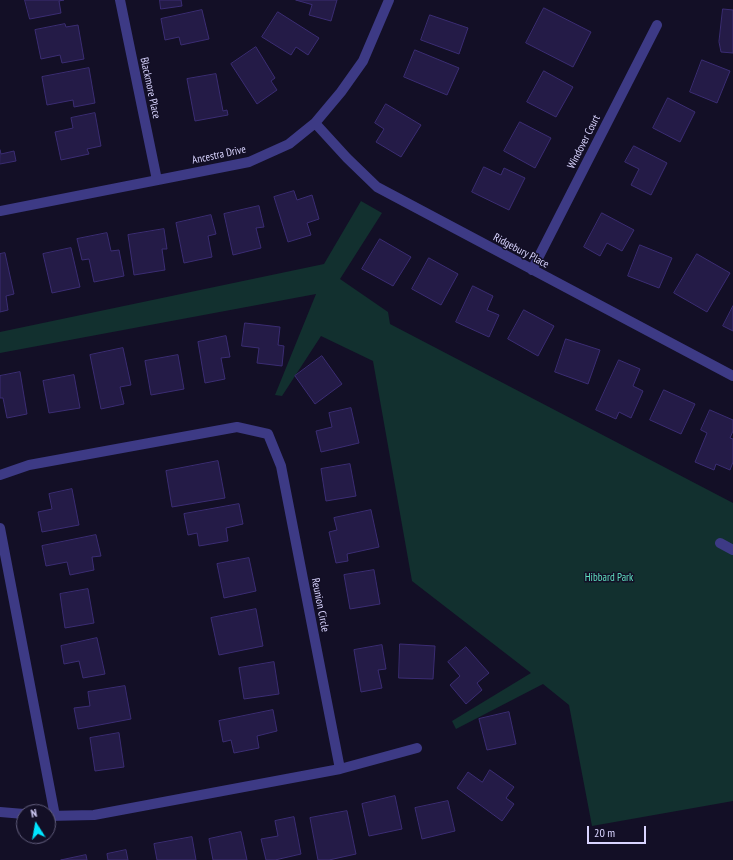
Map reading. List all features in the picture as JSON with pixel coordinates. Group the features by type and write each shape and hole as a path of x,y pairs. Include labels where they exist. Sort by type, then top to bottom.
{"street":[{"name":"Blackmore Place","path":"120,0 157,180"},
{"name":"Ancestra Drive","path":"0,211 249,162 289,144 315,123 341,92 363,61 389,0"},
{"name":"Windover Court","path":"532,270 657,26"},
{"name":"Ridgebury Place","path":"315,123 347,158 377,187 733,376"},
{"name":"Reunion Circle","path":"0,475 29,465 236,427 268,434 281,466 340,769"},
{"path":"0,528 49,804"},
{"path":"720,543 733,550"},
{"path":"56,816 94,815 340,769 417,748"},
{"path":"0,812 16,813"}],"green space":[{"name":"Hibbard Park","path":"361,201 382,213 340,279 388,312 390,324 733,503 733,801 592,826 569,705 543,684 456,729 452,721 531,673 412,581 373,361 321,336 282,396 275,395 316,294 0,353 0,332 324,264"}],"building":[{"path":"25,0 64,0 59,1 61,13 30,19"},
{"path":"160,0 181,0 182,6 161,9"},
{"path":"296,0 337,0 331,21 309,15 312,5"},
{"path":"544,8 591,32 573,67 526,43"},
{"path":"723,9 733,10 733,53 721,52 719,42"},
{"path":"202,10 209,39 181,45 179,37 165,40 161,19"},
{"path":"278,12 319,38 308,55 296,47 291,55 262,37"},
{"path":"430,15 468,28 459,54 421,40"},
{"path":"65,24 66,27 78,25 84,59 62,63 60,55 41,59 35,30"},
{"path":"256,47 275,78 271,81 277,90 257,104 231,64"},
{"path":"415,50 459,68 447,95 404,77"},
{"path":"702,60 730,71 717,103 690,92"},
{"path":"89,68 95,103 74,107 73,100 47,105 42,77"},
{"path":"544,71 573,87 556,117 527,102"},
{"path":"216,74 223,111 227,110 228,115 195,121 187,79"},
{"path":"668,98 695,112 680,142 653,128"},
{"path":"386,104 421,125 401,157 376,142 384,129 375,123"},
{"path":"95,113 101,146 87,149 89,154 61,160 55,132 73,128 71,118"},
{"path":"520,122 551,138 535,168 504,151"},
{"path":"634,146 667,163 651,195 631,185 639,169 625,162"},
{"path":"0,150 1,154 14,151 16,161 0,164"},
{"path":"484,167 501,175 504,168 525,178 509,210 472,192"},
{"path":"294,191 297,200 312,195 319,219 307,223 311,235 288,242 274,197"},
{"path":"259,206 264,227 256,228 261,248 233,255 224,214"},
{"path":"602,213 634,230 622,251 607,243 600,256 584,247"},
{"path":"211,215 216,234 208,236 212,257 184,263 176,223"},
{"path":"164,229 167,249 162,249 165,270 134,275 128,235"},
{"path":"107,233 111,251 119,250 124,276 94,282 89,259 82,260 77,239"},
{"path":"380,239 411,257 393,286 362,269"},
{"path":"640,245 672,258 659,288 628,276"},
{"path":"71,248 80,287 52,293 43,254"},
{"path":"5,253 14,294 6,296 8,310 0,312 0,254"},
{"path":"697,254 730,273 707,312 674,293"},
{"path":"429,258 458,274 441,305 412,289"},
{"path":"473,286 493,296 487,310 499,315 489,337 456,322"},
{"path":"733,306 733,331 723,326"},
{"path":"524,310 554,326 538,356 508,339"},
{"path":"245,323 280,327 278,345 284,346 282,366 257,363 259,348 242,346"},
{"path":"226,336 230,357 221,358 225,379 205,383 198,342"},
{"path":"566,339 600,350 588,384 555,372"},
{"path":"123,348 131,385 120,387 124,404 101,409 90,355"},
{"path":"178,355 184,389 151,395 145,361"},
{"path":"322,356 342,384 315,404 295,376"},
{"path":"619,360 640,369 633,386 643,391 631,418 619,412 616,419 596,410"},
{"path":"20,372 27,414 7,418 3,398 0,398 0,376"},
{"path":"74,375 80,408 49,413 43,381"},
{"path":"664,390 695,404 681,434 650,420"},
{"path":"351,408 359,443 321,452 316,431 332,427 329,413"},
{"path":"710,410 733,420 733,431 730,438 733,439 733,462 730,470 716,464 714,470 695,462 707,433 701,430"},
{"path":"218,461 225,498 172,507 166,471"},
{"path":"350,464 356,496 326,501 321,469"},
{"path":"72,489 79,525 42,532 38,512 52,509 49,494"},
{"path":"239,504 243,524 226,528 228,541 199,546 197,533 188,535 184,514"},
{"path":"371,510 379,547 347,554 348,561 336,563 329,532 337,530 334,518"},
{"path":"96,535 101,556 92,557 94,570 70,575 67,562 46,566 42,546"},
{"path":"249,558 256,591 224,598 217,564"},
{"path":"374,570 380,604 350,609 344,575"},
{"path":"88,589 94,623 65,628 60,594"},
{"path":"256,609 263,646 219,655 211,618"},
{"path":"97,638 105,674 83,678 79,661 64,664 61,646"},
{"path":"400,644 435,646 433,679 399,678"},
{"path":"382,645 386,669 378,670 382,688 361,692 354,650"},
{"path":"466,647 489,673 477,683 482,690 466,704 450,685 460,676 448,662"},
{"path":"274,662 279,694 244,699 239,668"},
{"path":"125,686 131,719 78,729 74,708 90,706 88,692"},
{"path":"273,710 277,731 257,736 259,748 234,753 231,740 223,742 219,721"},
{"path":"509,712 516,744 487,750 479,719"},
{"path":"119,733 124,767 95,771 90,738"},
{"path":"490,770 514,787 506,798 514,804 502,821 457,788 468,772 482,782"},
{"path":"395,796 402,829 369,836 362,804"},
{"path":"448,801 455,831 422,839 415,808"},
{"path":"347,811 356,854 329,860 318,860 310,818"},
{"path":"294,817 301,854 275,860 266,860 261,839 278,836 275,821"},
{"path":"241,832 247,860 213,860 209,839"},
{"path":"192,837 196,860 157,860 154,844"},
{"path":"126,850 128,860 108,860 107,854"},
{"path":"86,855 87,860 61,860"}]}
